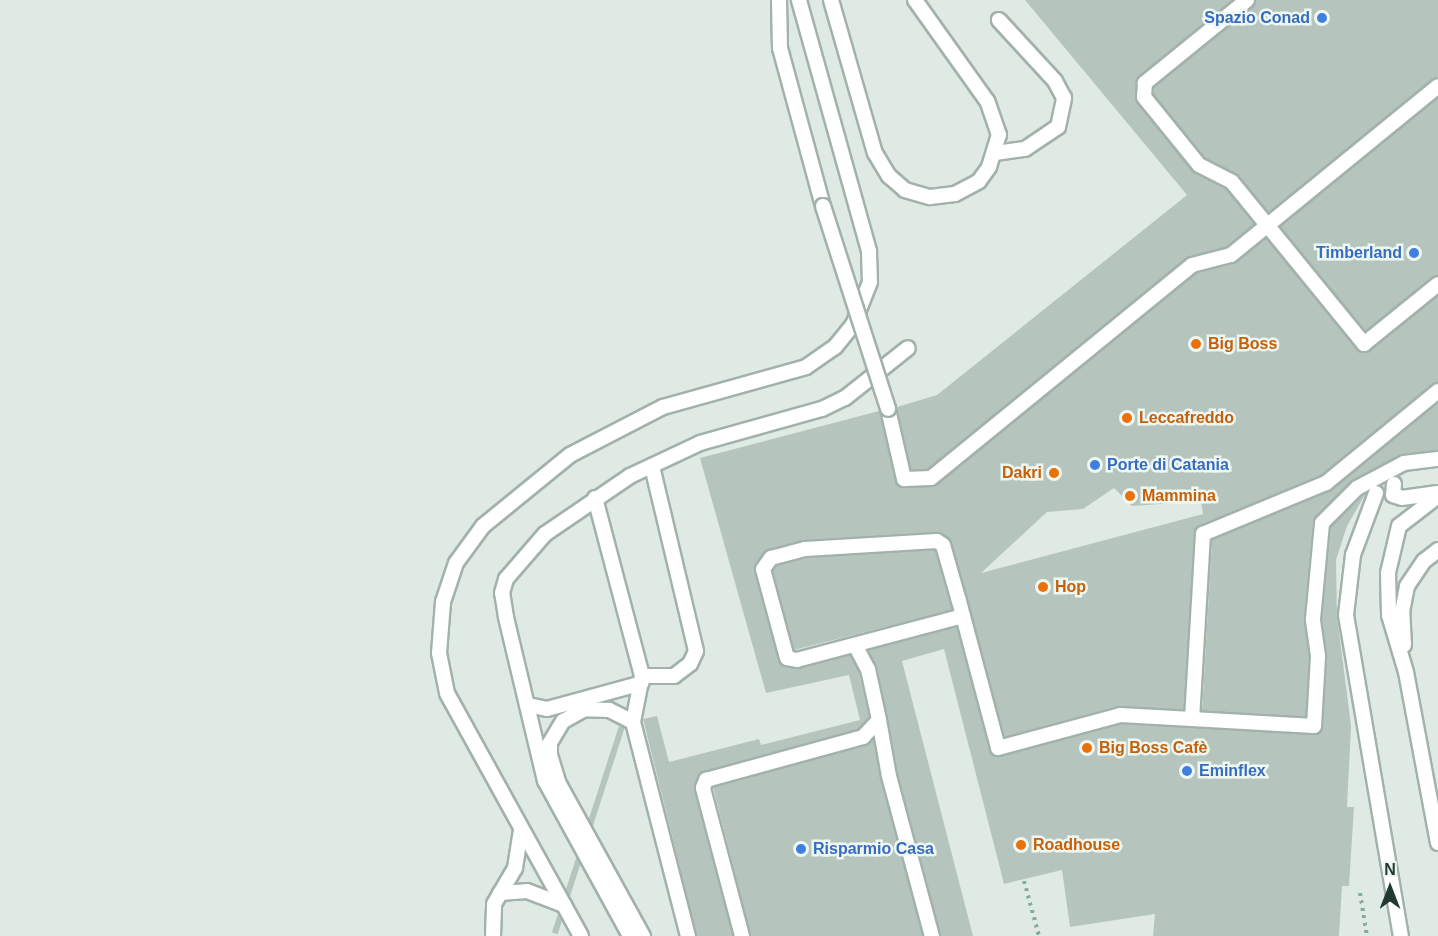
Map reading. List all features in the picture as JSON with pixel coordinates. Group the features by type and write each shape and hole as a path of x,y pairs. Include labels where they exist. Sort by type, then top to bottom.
{"lane":[{"path":"779,0 780,48 823,206 888,409 904,479 931,478 1192,265 1231,255 1438,86"},
{"path":"581,936 459,720 443,679 441,614 450,576 464,549 494,514 570,455 663,407 806,367 835,347 865,301 871,268 865,229 800,0"},
{"path":"831,0 875,153 889,176 905,190 930,198 955,194 979,181 995,153 999,135 987,101 915,0"},
{"path":"1247,0 1145,83 1144,98 1199,165 1232,182 1364,344 1438,284"},
{"path":"995,153 1025,149 1058,127 1064,98 1055,81 999,20"},
{"path":"630,936 551,795 502,593 514,567 545,534 595,498 700,443 822,409 845,398 909,348"},
{"path":"1192,719 1203,534 1326,483 1438,391"},
{"path":"963,616 797,660 787,658 764,569 766,562 804,549 937,541 943,545 963,616 998,748 1120,715 1314,726 1318,656 1313,619 1322,522 1357,488 1404,463 1438,459"},
{"path":"528,705 548,709 584,704 642,679 674,676 690,664 696,651 652,467"},
{"path":"1394,484 1393,495 1402,498 1438,495"},
{"path":"1376,493 1353,555 1346,615 1401,936"},
{"path":"1438,495 1399,526 1389,555 1389,615 1406,672 1438,843"},
{"path":"595,498 642,679 633,722 688,936"},
{"path":"1406,672 1402,612 1407,586 1424,561 1438,550"},
{"path":"855,645 868,669 889,776 932,936"},
{"path":"584,704 609,710 633,722"},
{"path":"584,704 563,721 550,743 550,755 559,784 643,936"},
{"path":"742,936 703,788 706,780 863,736 879,720"},
{"path":"494,936 494,904 515,868 521,832"},
{"path":"500,893 527,891 564,906"}],"path":[{"path":"1024,881 1039,936"},
{"path":"1360,893 1367,936"}],"building":[{"path":"1025,0 1233,0 1139,76 1135,96 1192,171 1226,189 1255,224 1227,247 1186,258 928,469 911,470 897,407 937,395 1187,195"},
{"path":"1256,0 1438,0 1438,77 1269,213 1239,176 1205,158 1153,94 1154,88"},
{"path":"1438,98 1438,275 1365,331 1280,227"},
{"path":"1266,238 1361,353 1370,351 1438,296 1438,382 1321,475 1196,528 1184,710 1118,706 1004,737 948,538 936,532 804,540 768,550 754,571 780,664 799,669 850,655 859,672 869,717 858,729 700,774 694,790 733,936 697,936 643,719 657,716 669,762 759,739 761,745 860,720 849,675 766,693 700,458 879,411 897,484 936,485 1196,273 1234,264","holes":["1114,488 1132,506 1201,501 1203,514 981,573 1047,512 1083,509"]},
{"path":"1438,403 1438,450 1400,455 1353,480 1313,521 1304,618 1309,656 1306,717 1202,711 1212,540 1331,490"},
{"path":"1366,493 1347,526 1336,560 1337,616 1351,726 1347,807 1354,807 1349,886 1342,886 1339,936 1153,936 1155,914 1070,927 1062,870 1004,884 944,649 902,661 973,936 941,936 898,774 877,667 868,650 957,627 989,750 996,757 1121,724 1317,734 1323,727 1327,656 1322,619 1331,527"},
{"path":"935,550 952,610 794,650 773,571 776,566 806,558"},
{"path":"619,726 625,728 558,934 552,932"},
{"path":"873,739 923,936 751,936 713,787 865,746"}],"place":[{"name":"Spazio Conad","path":"1322,18"},
{"name":"Timberland","path":"1414,253"},
{"name":"Big Boss","path":"1196,344"},
{"name":"Leccafreddo","path":"1127,418"},
{"name":"Porte di Catania","path":"1095,465"},
{"name":"Dakri","path":"1054,473"},
{"name":"Mammina","path":"1130,496"},
{"name":"Hop","path":"1043,587"},
{"name":"Big Boss Cafè","path":"1087,748"},
{"name":"Eminflex","path":"1187,771"},
{"name":"Roadhouse","path":"1021,845"},
{"name":"Risparmio Casa","path":"801,849"}]}
